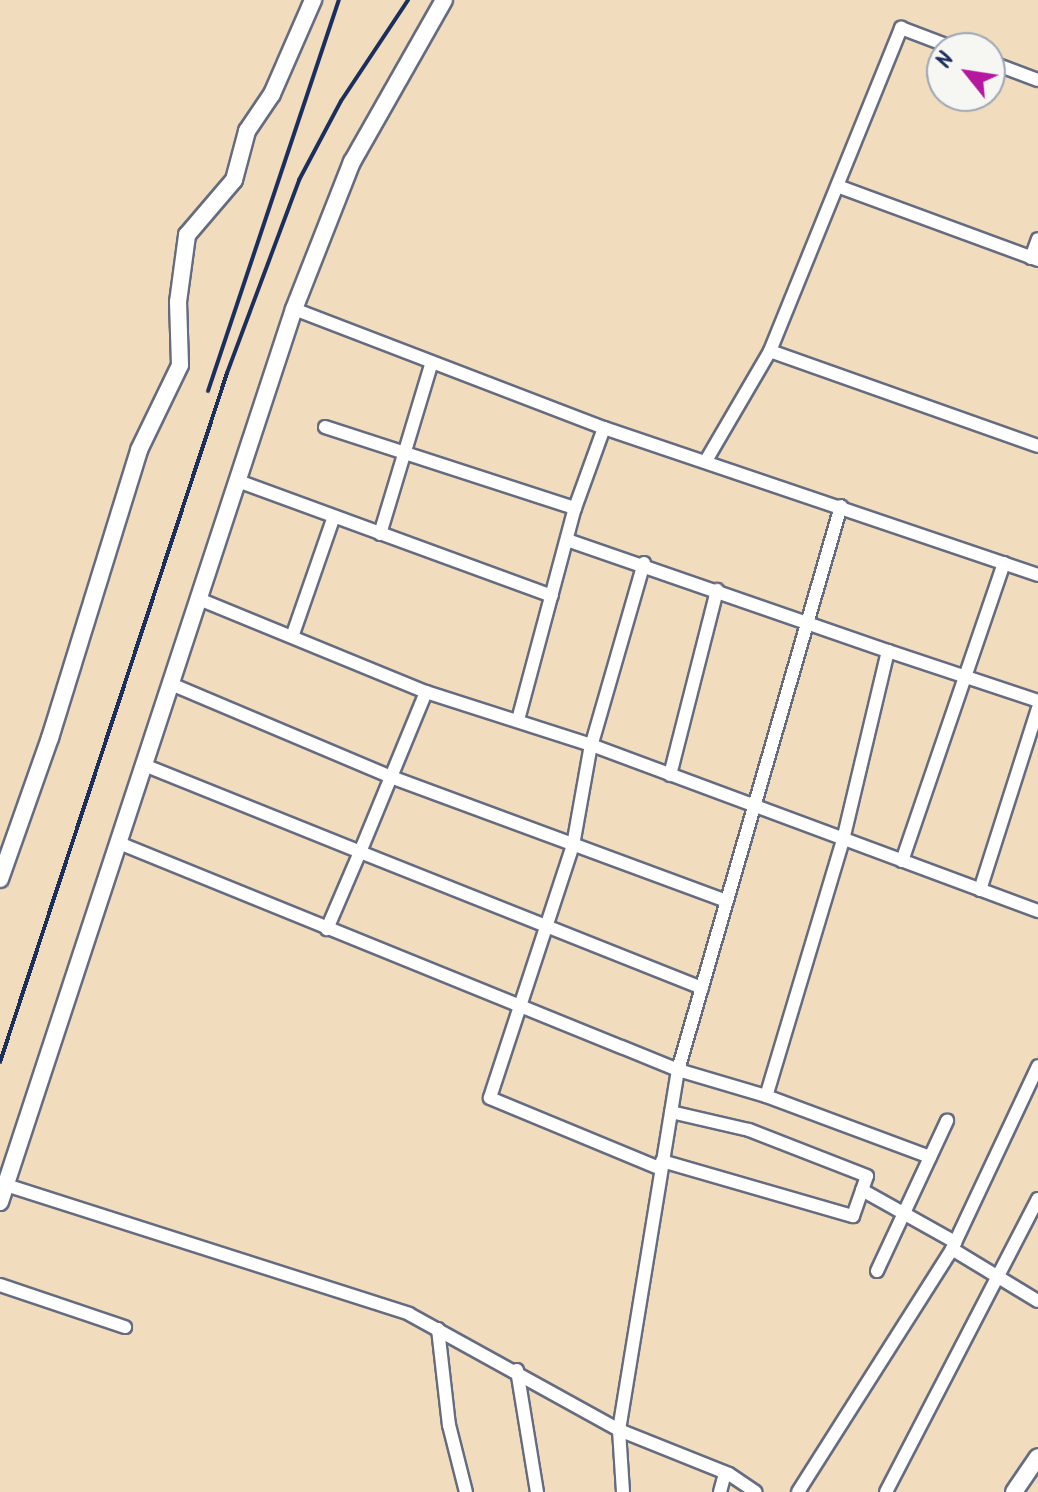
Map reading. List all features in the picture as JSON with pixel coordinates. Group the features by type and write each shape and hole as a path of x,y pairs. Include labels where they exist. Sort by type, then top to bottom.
{"street":[{"path":"0,879 50,738 139,450 180,365 178,302 187,235 234,180 247,131 272,94 313,0"},
{"path":"0,1202 294,309 352,162 444,0"},
{"path":"707,459 770,351 840,187 901,28 926,37"},
{"path":"1006,68 1038,80"},
{"path":"840,187 1034,259 1038,239"},
{"path":"294,309 431,365 604,428 707,459 1038,575"},
{"path":"770,351 1038,446"},
{"path":"380,534 400,452 431,365"},
{"path":"325,427 575,508"},
{"path":"518,720 575,508 604,428"},
{"path":"238,481 333,519 552,596"},
{"path":"623,1492 619,1430 678,1070 841,506"},
{"path":"293,634 333,519"},
{"path":"567,540 808,619 888,651 1038,701"},
{"path":"644,563 594,746 573,845 523,1008 490,1098 661,1165 853,1216 867,1176 749,1130 671,1112"},
{"path":"902,861 1004,563"},
{"path":"670,775 717,590"},
{"path":"199,599 293,634 426,692 594,746 1038,911"},
{"path":"766,1096 843,840 888,651"},
{"path":"171,684 391,777 727,901"},
{"path":"327,929 426,692"},
{"path":"980,890 1038,708"},
{"path":"144,765 702,988"},
{"path":"119,843 678,1070 766,1096 930,1157"},
{"path":"798,1492 953,1246 1038,1066"},
{"path":"877,1271 947,1121"},
{"path":"6,1185 326,1284 438,1329 517,1370 619,1430 725,1473 756,1492"},
{"path":"862,1190 903,1213 1038,1301"},
{"path":"886,1492 1001,1279 1038,1199"},
{"path":"0,1285 125,1327"},
{"path":"438,1329 449,1425 466,1492"},
{"path":"517,1370 537,1492"},
{"path":"1014,1492 1038,1457"},
{"path":"720,1492 725,1473"}],"railway":[{"path":"208,391 339,0"},
{"path":"0,1062 227,373 299,180 341,101 408,0"}]}
